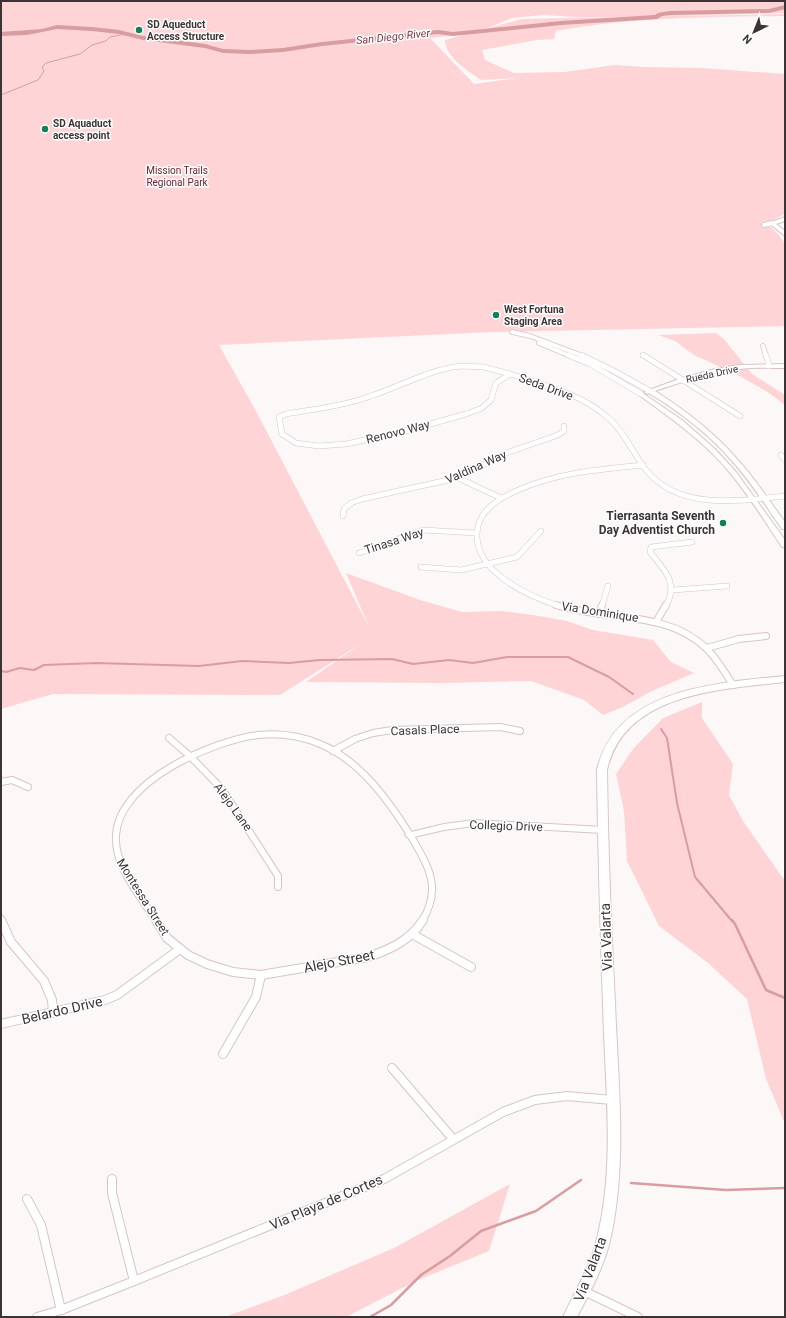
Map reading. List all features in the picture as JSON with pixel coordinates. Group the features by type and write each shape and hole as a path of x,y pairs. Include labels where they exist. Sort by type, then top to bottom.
{"main road":[{"name":"Via Valarta","path":"570,1317 584,1290 601,1246 611,1198 613,1160 612,1100 602,770 606,754 612,742 625,727 654,705 682,694 732,685 785,679"}],"street":[{"path":"764,225 785,219"},
{"path":"772,223 785,234"},
{"path":"785,526 763,498 746,472 725,449 690,419 650,391 606,366 576,352 524,334 512,332 590,364 641,394 680,421 714,451 734,474 751,500 785,545"},
{"path":"763,346 769,366"},
{"path":"643,355 740,416"},
{"name":"Seda Drive","path":"278,422 280,416 286,414 334,407 356,402 383,393 431,370 467,366 494,369 559,390 578,398 599,411 616,427 652,477 659,484 671,491 694,498 718,502 785,496"},
{"name":"Rueda Drive","path":"641,394 698,375 722,370 741,367 785,366"},
{"name":"Renovo Way","path":"278,422 281,433 284,436 306,445 329,446 370,440 403,433 481,408 492,399 495,385 510,374"},
{"name":"Valdina Way","path":"344,516 342,512 344,509 354,502 386,493 421,487 456,477 472,471 505,454 558,435 564,431 564,426"},
{"path":"781,455 785,460"},
{"path":"476,533 478,523 483,513 501,498 522,487 589,471 643,465"},
{"path":"456,477 501,498"},
{"name":"Tinasa Way","path":"358,553 423,530 476,533"},
{"path":"421,567 461,570 517,557 541,531"},
{"name":"Via Dominique","path":"476,533 477,548 488,564 507,581 533,596 564,607 599,614 643,619 684,632 707,648 714,656 732,685"},
{"path":"656,622 673,590 670,580 650,552 651,547 692,542"},
{"path":"599,614 608,586"},
{"path":"673,590 727,586"},
{"path":"707,648 739,638 766,636"},
{"name":"Casals Place","path":"333,751 372,733 392,730 500,727 520,731"},
{"name":"Montessa Street","path":"180,949 167,938 121,866 117,855 115,838 121,815 135,794 153,779 190,756 230,740 263,734 282,734 301,737 318,743 333,751 367,779 397,814 410,835"},
{"name":"Alejo Lane","path":"169,738 190,756 222,789 234,805 278,876 278,888"},
{"path":"1,782 12,780 28,787"},
{"name":"Collegio Drive","path":"410,835 444,827 474,823 603,830"},
{"name":"Alejo Street","path":"180,949 202,962 220,969 261,975 368,957 390,949 412,934 427,913 431,900 433,888 430,872 410,835"},
{"path":"1,919 3,931 45,981 53,1002 53,1013"},
{"path":"412,934 471,967"},
{"name":"Belardo Drive","path":"1,1024 106,1000 117,995 180,949"},
{"path":"223,1054 256,997 261,975"},
{"path":"392,1068 453,1139"},
{"name":"Via Playa de Cortes","path":"37,1317 61,1310 134,1281 384,1179 503,1112 535,1100 567,1096 612,1100"},
{"path":"112,1179 112,1193 134,1281"},
{"path":"27,1199 41,1225 61,1310"},
{"path":"584,1290 638,1317"}],"green space":[{"name":"Mission Trails Regional Park","path":"1,1 785,1 785,13 674,16 785,14 785,16 641,20 584,26 556,31 554,39 537,40 482,50 485,60 514,73 564,72 615,65 702,68 785,74 785,214 771,221 761,223 771,227 785,244 785,326 492,332 219,345 257,413 369,627 346,573 420,600 462,612 502,611 533,615 567,621 593,630 653,640 671,662 694,673 603,715 584,700 531,681 441,683 306,682 362,643 280,695 53,694 1,709","holes":["543,15 623,17 522,19 445,40 446,46 453,58 481,80 517,78 474,84 430,38 457,35 488,28 512,18"]},
{"path":"716,333 724,339 752,374 785,395 785,405 769,393 738,375 694,355 675,341 658,335"},
{"path":"702,702 702,718 733,764 729,795 743,821 785,881 785,1124 766,1079 747,999 708,963 659,926 627,861 624,811 616,774 633,749 663,718"},
{"path":"510,1184 489,1251 418,1280 346,1317 225,1317 282,1296 394,1248"}],"waterway":[{"name":"San Diego River","path":"1,34 27,33 57,27 92,29 119,32 143,38 205,46 223,51 250,52 283,50 322,44 438,32 453,34 561,23 657,17 660,14 670,13 769,11 785,7"},
{"path":"1,95 38,80 44,71 42,67 46,63 80,54 92,45 106,41 110,37 125,34"},
{"path":"1,671 6,672 20,668 34,670 44,665 96,663 199,666 242,661 289,663 320,660 392,659 413,664 449,660 473,663 507,657 568,657 609,677 633,694"},
{"path":"661,729 667,738 677,803 695,877 732,921"},
{"path":"732,920 766,990 785,998"},
{"path":"370,1317 391,1305 421,1275 450,1256 481,1231 536,1211 581,1180"},
{"path":"631,1183 726,1190 785,1188"}],"place":[{"name":"SD Aqueduct Access Structure","path":"139,30"},
{"name":"SD Aquaduct access point","path":"45,129"},
{"name":"West Fortuna Staging Area","path":"496,315"},
{"name":"Tierrasanta Seventh Day Adventist Church","path":"723,523"}]}
